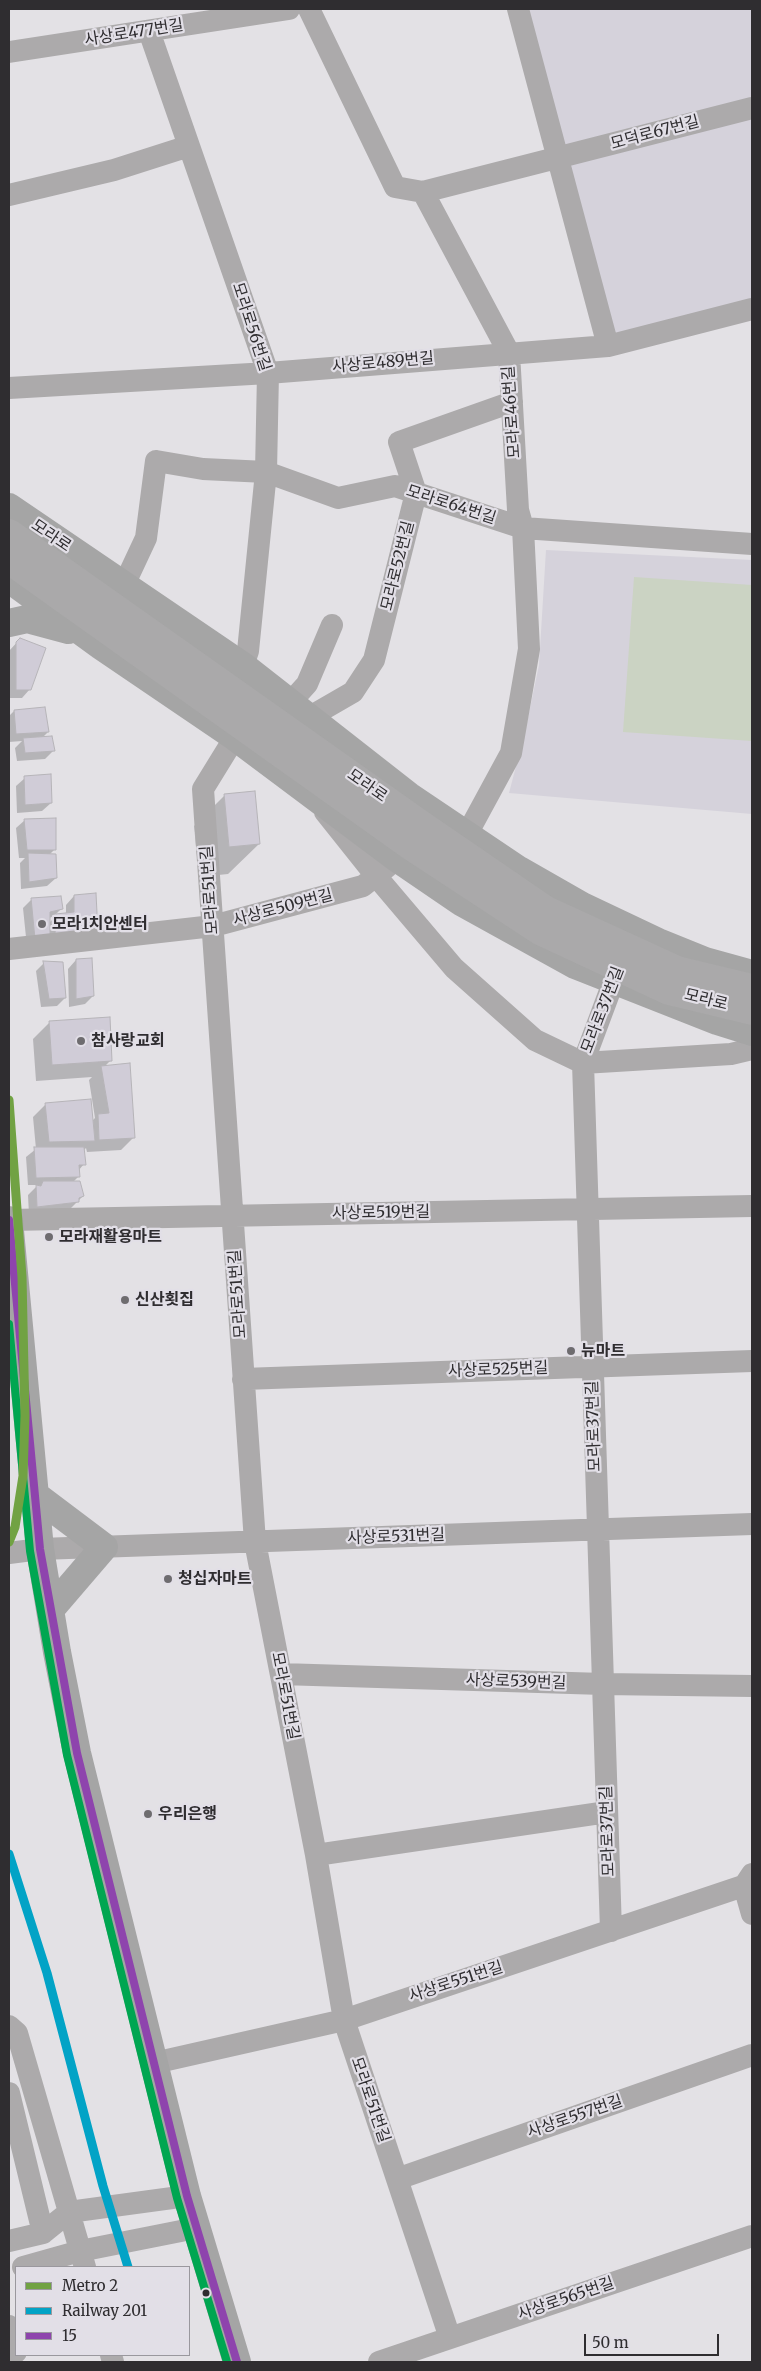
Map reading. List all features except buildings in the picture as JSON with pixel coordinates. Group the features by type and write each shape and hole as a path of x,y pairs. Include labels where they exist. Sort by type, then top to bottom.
{"highway":[{"name":"모라로","path":"9,533 419,823 546,910 677,970 752,988"},
{"name":"모라로","path":"9,560 404,841 540,931 669,991 752,1011"}],"main road":[{"name":"모라로","path":"9,507 243,666 298,711 466,836 574,902 635,932 705,961 752,974"},
{"name":"모라로","path":"9,579 86,635 235,737 398,859 461,902 575,965 613,982 717,1022 752,1032"},
{"path":"9,623 26,619 86,635"},
{"path":"9,1228 12,1288 40,1550 77,1753 186,2196 237,2362"},
{"path":"35,1495 104,1547 50,1610"}],"street":[{"name":"사상로477번길","path":"9,52 289,9"},
{"path":"309,9 395,187 423,192"},
{"path":"518,9 608,346"},
{"name":"모라로56번길","path":"149,30 268,373 266,472 248,651 243,666"},
{"name":"모덕로67번길","path":"423,192 752,108"},
{"path":"9,195 114,170 190,146"},
{"name":"모라로46번길","path":"423,192 509,353 518,510 523,528 529,649 511,753 466,836"},
{"name":"사상로489번길","path":"9,388 268,373 608,346 752,309"},
{"path":"416,493 399,442 512,402"},
{"name":"모라로64번길","path":"124,585 146,538 156,461 203,469 266,472 338,498 395,486 523,528 752,544"},
{"name":"모라로52번길","path":"298,711 353,692 374,660 416,493"},
{"path":"298,711 307,684 332,625"},
{"name":"모라로51번길","path":"235,737 203,789 255,1542 316,1855 344,2020 450,2338"},
{"path":"309,791 376,876 454,968 535,1040 583,1063 731,1054 752,1049"},
{"name":"사상로509번길","path":"9,949 213,926 363,886 398,859"},
{"name":"모라로37번길","path":"611,1930 583,1063 613,982 635,932"},
{"name":"사상로519번길","path":"9,1228 232,1216 752,1206"},
{"name":"사상로525번길","path":"243,1378 752,1361"},
{"name":"사상로531번길","path":"9,1553 104,1547 752,1524"},
{"name":"사상로539번길","path":"281,1674 603,1684 752,1686"},
{"path":"316,1855 607,1812"},
{"path":"749,1881 752,1914"},
{"name":"사상로551번길","path":"154,2063 344,2020 611,1930 749,1881"},
{"path":"9,2026 17,2033 83,2259"},
{"name":"사상로557번길","path":"397,2179 752,2055"},
{"path":"9,2093 43,2233"},
{"path":"9,2240 43,2233 69,2212 186,2196"},
{"path":"30,2266 83,2259 196,2228"},
{"name":"사상로565번길","path":"379,2362 752,2236"},
{"path":"9,2326 15,2347"}],"shaded area":[{"path":"517,9 752,9 752,301 621,335 599,324"},
{"path":"546,550 752,560 752,814 509,793 525,732 539,665"}],"green space":[{"path":"634,577 752,585 752,741 623,732"}],"metro line":[{"name":"2","path":"9,1100 22,1277 25,1416 23,1476 15,1527 9,1542"}],"rail line":[{"name":"201","path":"9,1854 47,1973 103,2186 128,2266"}],"transit line":[{"name":"15","path":"9,1220 40,1549 77,1753 187,2196 237,2362"},
{"path":"9,1324 30,1551 67,1755 177,2198 227,2362"}],"place":[{"name":"모라1치안센터","path":"42,924"},
{"name":"참사랑교회","path":"81,1041"},
{"name":"모라재활용마트","path":"49,1237"},
{"name":"신산횟집","path":"125,1300"},
{"name":"뉴마트","path":"571,1351"},
{"name":"청십자마트","path":"168,1579"},
{"name":"우리은행","path":"148,1814"}]}
